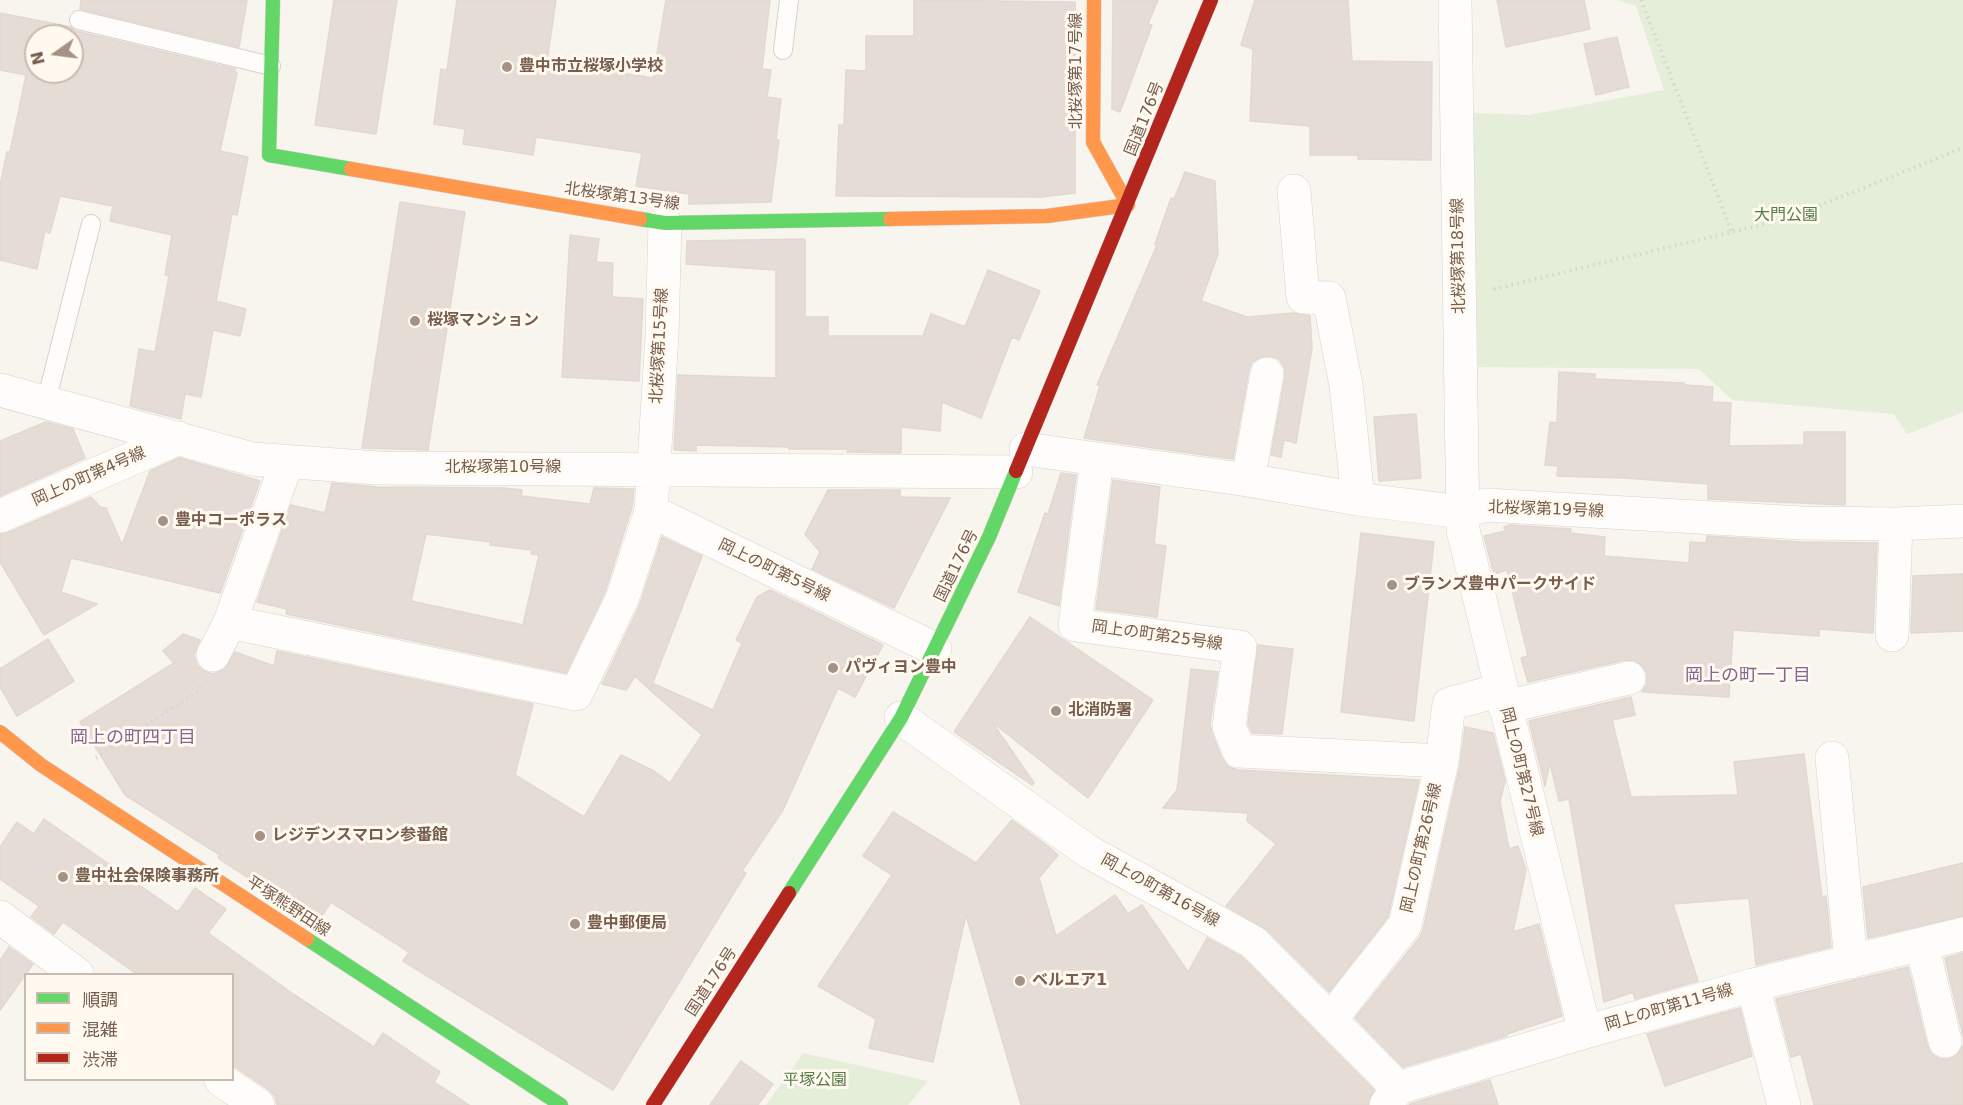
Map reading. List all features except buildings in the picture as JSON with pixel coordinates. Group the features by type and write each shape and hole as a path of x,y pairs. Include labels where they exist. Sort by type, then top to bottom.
{"main road":[{"name":"北桜塚第13号線","path":"273,0 269,155 665,223 1047,216 1128,206"},
{"name":"北桜塚第17号線","path":"1094,0 1093,142 1128,206"},
{"name":"国道176号","path":"653,1105 901,718 989,537 1128,206 1211,0"},
{"name":"平塚熊野田線","path":"0,732 41,765 561,1105"}],"street":[{"name":"北桜塚第18号線","path":"1455,0 1463,512"},
{"path":"1294,191 1303,297 1329,298 1346,385 1358,499"},
{"name":"北桜塚第15号線","path":"653,469 662,335 665,223"},
{"path":"1248,480 1267,374"},
{"name":"北桜塚第10号線","path":"0,390 252,459 287,462 378,468 653,469 1021,460"},
{"name":"岡上の町第4号線","path":"0,516 179,438"},
{"name":"北桜塚第19号線","path":"1021,460 1097,460 1248,480 1358,499 1463,512 1486,505 1802,523 1896,525 1963,521"},
{"name":"岡上の町第25号線","path":"1097,460 1075,625 1240,647 1228,726 1239,751 1442,761"},
{"path":"213,655 230,622 287,462"},
{"path":"230,622 576,694 622,599 651,511 653,469"},
{"name":"岡上の町第5号線","path":"651,511 935,649"},
{"name":"岡上の町第27号線","path":"1463,512 1463,530 1585,1032"},
{"path":"1892,635 1896,525"},
{"path":"1503,698 1629,678"},
{"name":"岡上の町第26号線","path":"1330,1020 1405,925 1442,761 1449,704 1503,698"},
{"name":"岡上の町第16号線","path":"901,718 1089,852 1253,942 1330,1020 1392,1097"},
{"path":"1832,758 1851,962"},
{"path":"0,917 74,973"},
{"name":"岡上の町第11号線","path":"1392,1097 1585,1032 1753,985 1963,934"},
{"path":"1922,944 1945,1041"},
{"path":"1753,985 1784,1105"},
{"path":"222,1081 258,1105"}],"lane":[{"path":"783,50 789,0"},
{"path":"79,20 271,66"},
{"path":"46,402 91,224"}],"path":[{"path":"1641,0 1732,232"},
{"path":"1488,291 1786,219 1963,148"},
{"path":"73,786 85,766 199,691 213,655"}],"green space":[{"name":"大門公園","path":"1617,0 1963,0 1963,412 1907,434 1894,414 1732,400 1699,369 1478,367 1473,113 1529,115 1664,90 1636,6"},
{"name":"平塚公園","path":"803,1053 928,1081 908,1105 766,1105"}],"traffic: fast":[{"path":"273,0 269,155 351,169"},
{"path":"640,219 665,223 890,219"},
{"path":"789,893 901,718 989,537 1016,471"},
{"path":"307,939 561,1105"}],"traffic: slow":[{"path":"890,219 1047,216 1128,205 1093,142 1094,0"},
{"path":"351,169 640,219"},
{"path":"0,732 41,765 307,939"}],"traffic: jam":[{"path":"1016,471 1211,0"},
{"path":"653,1105 789,893"}],"place":[{"name":"豊中市立桜塚小学校","path":"507,67"},
{"name":"桜塚マンション","path":"415,321"},
{"name":"豊中コーポラス","path":"163,521"},
{"name":"ブランズ豊中パークサイド","path":"1392,585"},
{"name":"パヴィヨン豊中","path":"833,668"},
{"name":"北消防署","path":"1056,711"},
{"name":"レジデンスマロン参番館","path":"260,836"},
{"name":"豊中社会保険事務所","path":"63,877"},
{"name":"豊中郵便局","path":"575,924"},
{"name":"ベルエア1","path":"1020,981"}],"district":[{"name":"岡上の町一丁目","path":"1748,676"},
{"name":"岡上の町四丁目","path":"133,738"}]}
